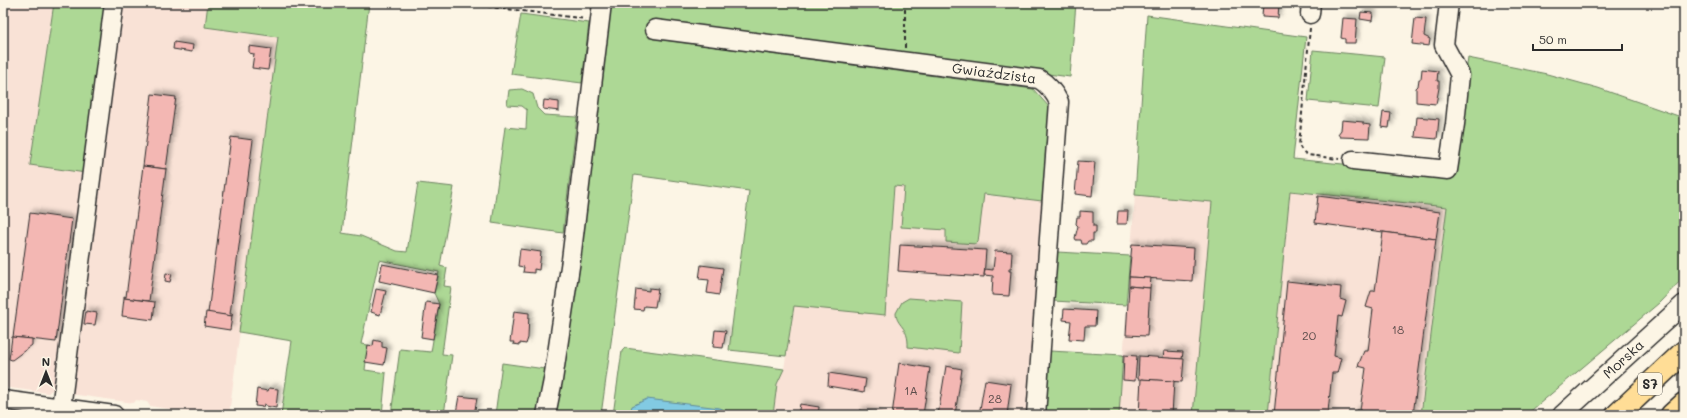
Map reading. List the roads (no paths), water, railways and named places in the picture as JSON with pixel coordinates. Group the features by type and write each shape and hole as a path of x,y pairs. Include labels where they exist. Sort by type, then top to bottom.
{"highway":[{"name":"S7","path":"1617,415 1684,352"},
{"path":"1672,415 1684,404"}],"street":[{"path":"61,408 114,3"},
{"path":"546,415 553,380 571,260 602,3"},
{"path":"1353,160 1448,170 1460,75 1444,46 1449,3"},
{"name":"Gwiaździsta","path":"655,29 1039,79 1054,92 1059,102 1036,415"},
{"name":"Morska","path":"1562,415 1684,304"},
{"path":"3,400 114,415"}],"water":[{"path":"647,399 720,408 735,415 629,415 632,406"}]}
